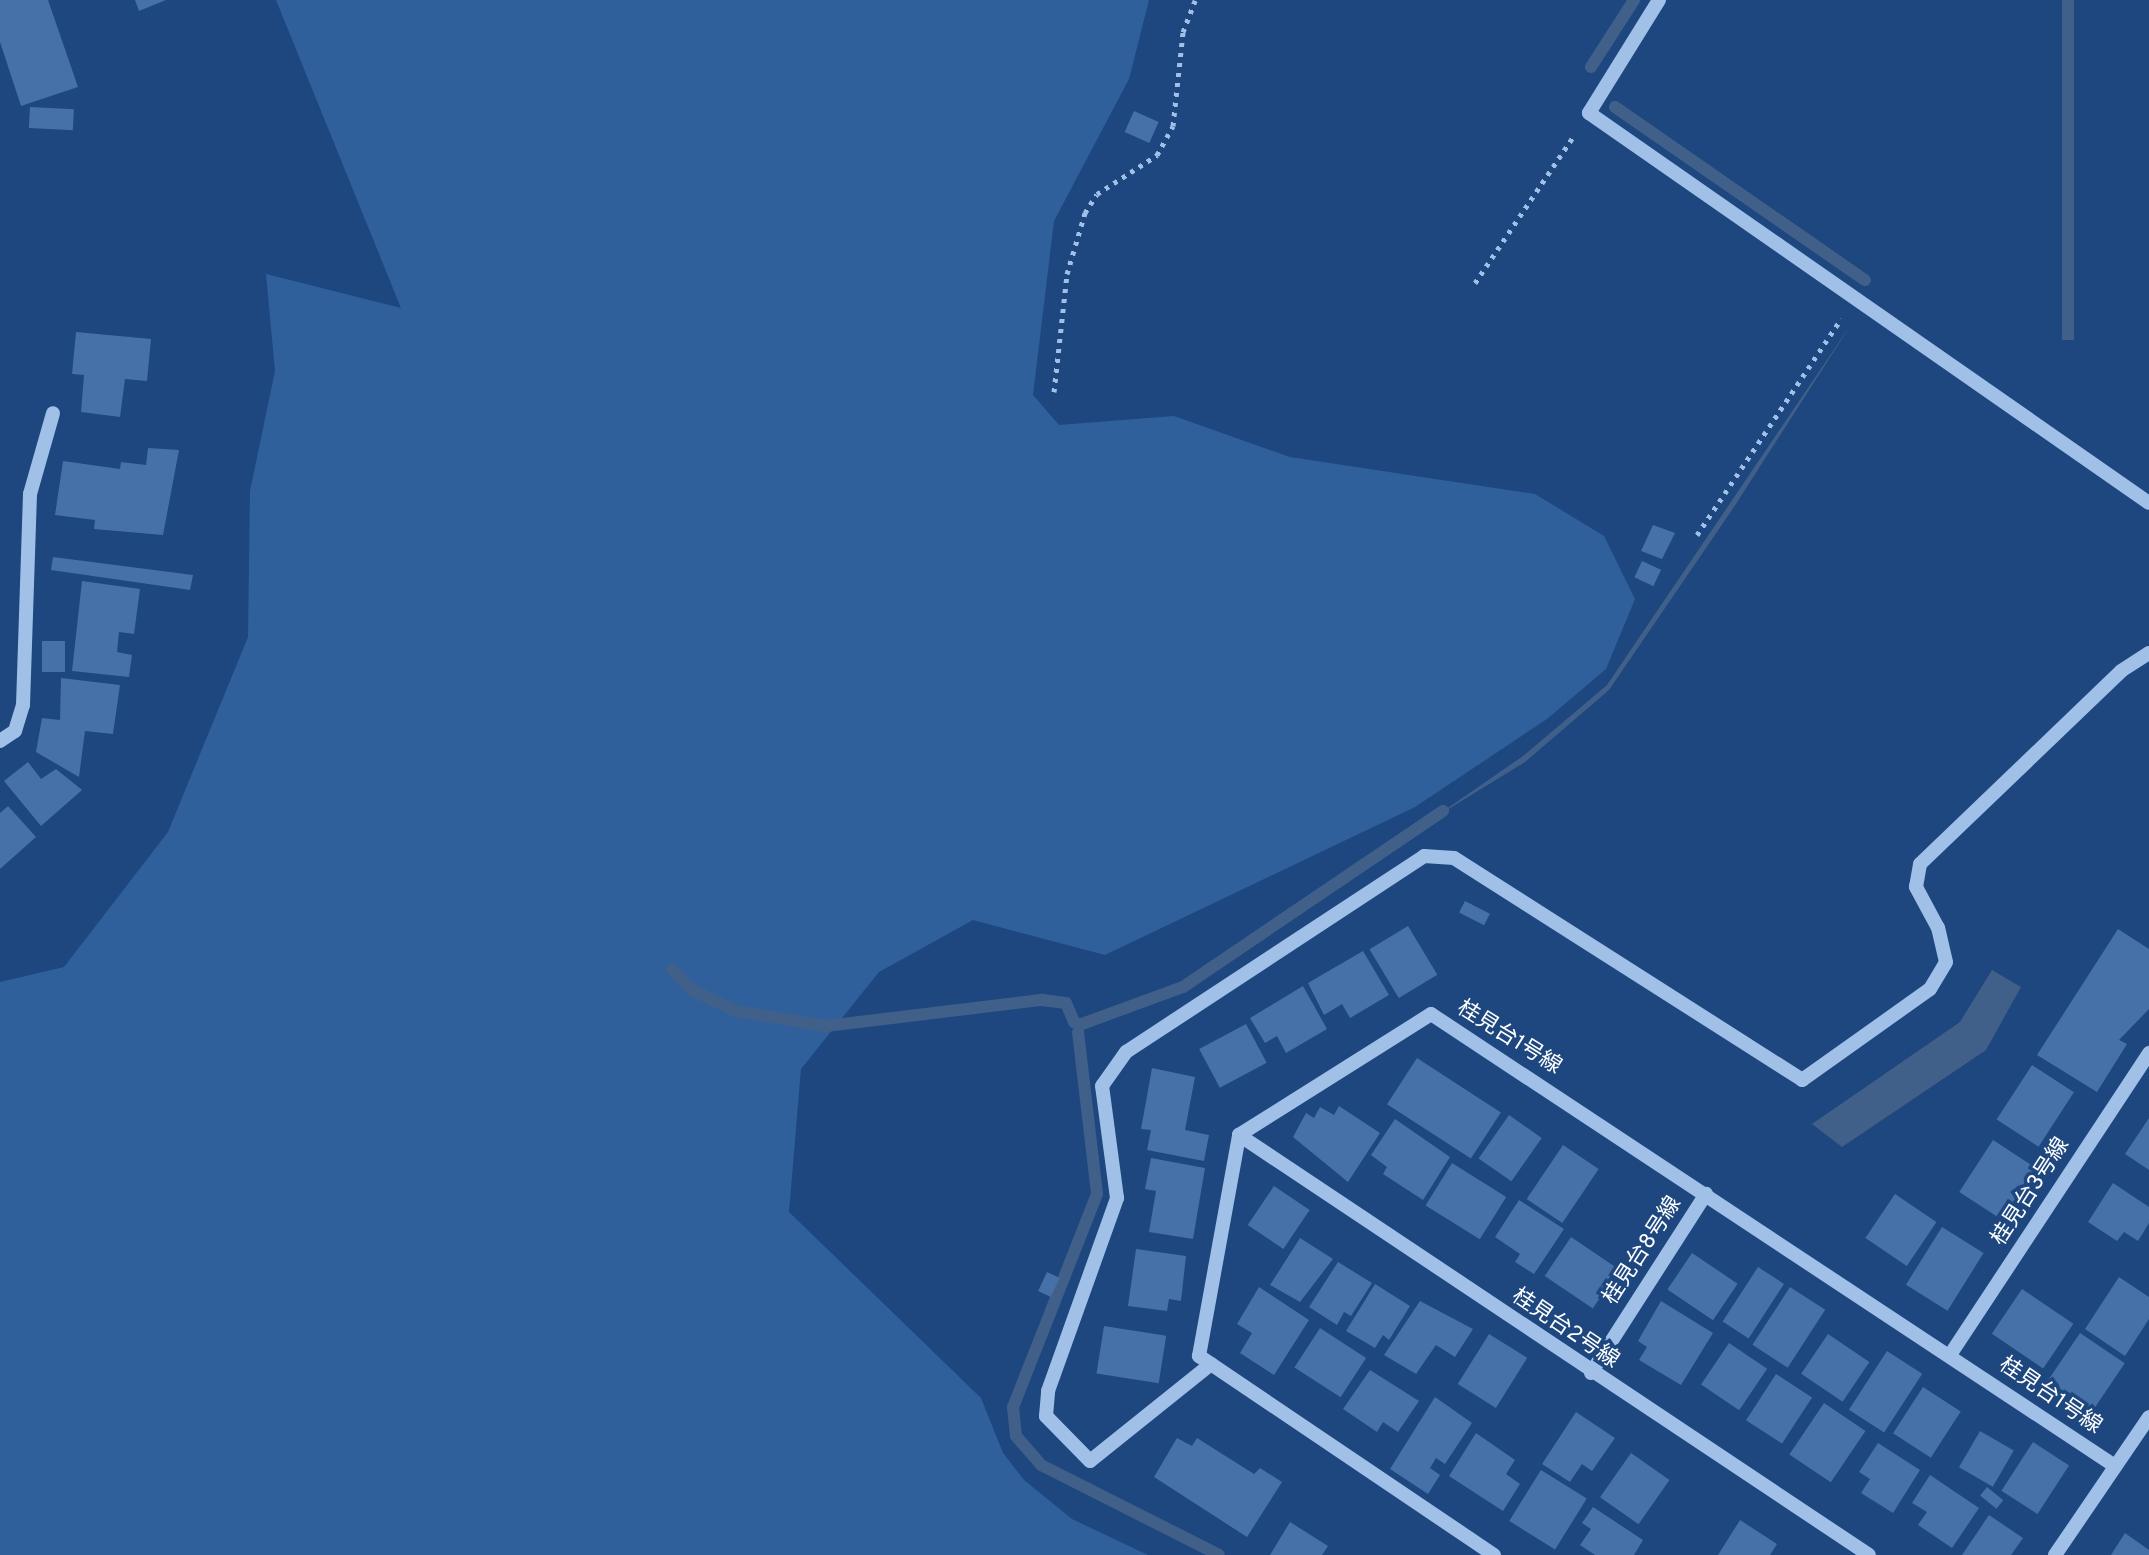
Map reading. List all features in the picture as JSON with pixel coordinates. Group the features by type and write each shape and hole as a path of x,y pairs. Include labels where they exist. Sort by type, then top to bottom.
{"street":[{"path":"1659,0 1589,113 2149,503"},
{"path":"0,741 15,731 23,705 30,494 53,413"},
{"path":"1211,1364 1090,1461 1046,1416 1048,1391 1117,1198 1102,1086 1126,1052 1424,856 1454,858 1802,1080 1930,989 1946,962 1938,928 1916,887 1920,864 2121,671 2149,653"},
{"name":"桂見台1号線","path":"1239,1135 1431,1014 2115,1466"},
{"name":"桂見台3号線","path":"1950,1355 2149,1053"},
{"path":"1239,1135 1199,1356 1494,1555"},
{"name":"桂見台2号線","path":"1239,1135 1591,1373 1869,1555"},
{"name":"桂見台8号線","path":"1591,1373 1706,1194"},
{"path":"2055,1555 2149,1417"}],"path":[{"path":"1054,392 1067,274 1085,213 1097,194 1157,155 1173,126 1183,32 1195,0"},
{"path":"1475,283 1589,113"},
{"path":"1697,535 1855,298"}],"shaded area":[{"path":"276,0 1149,0 1129,79 1054,221 1033,395 1059,425 1174,416 1290,457 1535,494 1604,536 1635,599 1606,669 1547,719 1415,807 1105,955 973,920 879,972 801,1069 789,1212 981,1398 1003,1453 1024,1480 1072,1519 1148,1555 0,1555 0,982 64,967 168,832 248,637 250,491 275,371 266,274 401,308"},
{"path":"2062,0 2074,0 2074,340 2062,340"},
{"path":"1854,320 1734,507 1609,690 1525,762 1429,821 1523,756 1607,685"},
{"path":"1992,970 2021,987 1986,1050 1842,1147 1812,1124 1960,1022"}],"building":[{"path":"0,0 48,0 78,87 21,106 0,42"},
{"path":"135,0 166,0 139,11"},
{"path":"30,107 74,109 73,130 29,128"},
{"path":"1134,111 1159,122 1149,143 1125,132"},
{"path":"76,332 151,339 147,381 125,379 120,417 81,412 84,375 72,374"},
{"path":"148,448 179,450 163,535 94,529 95,520 55,515 63,461 120,469 121,462 146,465"},
{"path":"1653,525 1675,533 1662,559 1641,551"},
{"path":"53,557 193,575 190,590 51,570"},
{"path":"1642,561 1661,570 1653,586 1634,577"},
{"path":"82,581 140,589 134,634 119,632 117,652 132,655 129,677 72,671"},
{"path":"42,641 65,641 65,672 42,672"},
{"path":"61,678 120,685 113,734 85,731 79,777 36,752 42,718 60,720"},
{"path":"28,762 41,779 56,769 82,790 41,826 4,781"},
{"path":"8,806 36,837 0,869 0,813"},
{"path":"1465,901 1490,914 1484,925 1459,913"},
{"path":"1408,926 1437,975 1399,998 1369,949"},
{"path":"2118,929 2149,949 2149,1009 2119,1040 2127,1044 2097,1092 2037,1055"},
{"path":"1363,951 1389,995 1350,1018 1342,1004 1324,1015 1308,983"},
{"path":"1303,986 1327,1029 1286,1053 1277,1036 1265,1043 1250,1018"},
{"path":"1246,1024 1267,1063 1220,1088 1199,1049"},
{"path":"1417,1058 1501,1112 1471,1159 1387,1104"},
{"path":"2032,1065 2074,1092 2039,1147 1997,1120"},
{"path":"1152,1068 1195,1077 1185,1130 1209,1135 1204,1161 1147,1150 1151,1130 1141,1129"},
{"path":"1339,1106 1380,1133 1348,1182 1293,1137 1306,1113 1314,1118 1320,1107 1334,1115"},
{"path":"1509,1115 1542,1138 1511,1181 1479,1158"},
{"path":"2149,1118 2149,1170 2125,1154"},
{"path":"1395,1119 1450,1157 1423,1200 1383,1174 1387,1167 1371,1155"},
{"path":"1993,1140 2041,1171 2007,1223 1959,1192"},
{"path":"1563,1145 1599,1169 1562,1223 1527,1199"},
{"path":"1151,1158 1205,1168 1193,1239 1149,1232 1156,1191 1145,1189"},
{"path":"1452,1163 1506,1197 1480,1239 1426,1205"},
{"path":"2113,1183 2149,1207 2149,1223 2138,1241 2124,1232 2117,1241 2088,1222"},
{"path":"1274,1186 1310,1210 1283,1249 1248,1225"},
{"path":"1895,1194 1936,1222 1907,1266 1865,1238"},
{"path":"1519,1200 1564,1229 1534,1274 1515,1262 1520,1254 1495,1237"},
{"path":"1942,1227 1984,1253 1948,1311 1906,1285"},
{"path":"1571,1237 1619,1269 1593,1308 1545,1276"},
{"path":"1300,1238 1333,1259 1300,1302 1270,1285"},
{"path":"1136,1249 1186,1256 1181,1301 1169,1299 1167,1311 1128,1306"},
{"path":"1692,1253 1738,1284 1713,1320 1667,1289"},
{"path":"1338,1262 1372,1283 1351,1316 1344,1312 1337,1325 1309,1307"},
{"path":"1758,1267 1784,1284 1749,1338 1723,1322"},
{"path":"1047,1272 1060,1278 1051,1297 1038,1291"},
{"path":"2119,1277 2149,1297 2149,1319 2125,1356 2085,1329"},
{"path":"1375,1284 1410,1306 1389,1340 1383,1335 1375,1348 1346,1331"},
{"path":"1524,1285 1533,1290 1526,1301 1518,1296"},
{"path":"1259,1287 1309,1320 1274,1375 1240,1353 1252,1333 1237,1324"},
{"path":"1790,1287 1825,1310 1788,1368 1752,1345"},
{"path":"2022,1289 2073,1324 2043,1368 1992,1334"},
{"path":"1420,1301 1473,1329 1455,1357 1436,1345 1416,1374 1384,1355"},
{"path":"1661,1301 1713,1333 1681,1385 1639,1360 1647,1347 1638,1341"},
{"path":"1104,1326 1166,1336 1159,1383 1096,1373"},
{"path":"1320,1328 1366,1358 1341,1397 1294,1367"},
{"path":"2080,1333 2125,1363 2091,1414 2046,1384"},
{"path":"1489,1334 1527,1358 1496,1408 1458,1384"},
{"path":"1828,1334 1869,1362 1843,1402 1801,1374"},
{"path":"1729,1343 1767,1369 1739,1410 1701,1384"},
{"path":"1887,1351 1922,1374 1884,1433 1849,1410"},
{"path":"1370,1370 1419,1401 1398,1432 1383,1422 1377,1432 1343,1409"},
{"path":"1776,1374 1812,1397 1782,1444 1746,1420"},
{"path":"1923,1387 1961,1412 1931,1458 1893,1433"},
{"path":"1435,1397 1472,1423 1445,1464 1436,1458 1430,1468 1440,1475 1428,1494 1390,1469"},
{"path":"1824,1403 1865,1431 1831,1482 1789,1454"},
{"path":"1576,1412 1615,1438 1592,1471 1582,1464 1570,1482 1542,1464"},
{"path":"1980,1431 2014,1450 1993,1487 1959,1467"},
{"path":"1476,1433 1515,1460 1506,1474 1520,1484 1503,1511 1449,1476"},
{"path":"1177,1438 1192,1446 1197,1438 1254,1474 1260,1468 1282,1482 1247,1537 1154,1477"},
{"path":"2033,1442 2069,1465 2037,1514 2001,1491"},
{"path":"1878,1443 1920,1470 1893,1513 1861,1493 1870,1479 1859,1472"},
{"path":"1631,1453 1670,1480 1639,1524 1600,1497"},
{"path":"1541,1470 1587,1499 1555,1549 1509,1521"},
{"path":"1930,1475 1979,1508 1952,1548 1918,1525 1927,1512 1912,1503"},
{"path":"1987,1487 2003,1500 1996,1509 1980,1496"},
{"path":"1593,1507 1643,1540 1634,1555 1595,1555 1580,1545 1591,1529 1582,1523"},
{"path":"1989,1515 2023,1538 2011,1555 1962,1555"},
{"path":"1740,1520 1777,1544 1770,1555 1718,1555"},
{"path":"1290,1522 1328,1546 1322,1555 1270,1555"},
{"path":"2125,1533 2149,1550 2149,1555 2111,1555"}],"waterway":[{"path":"1591,67 1634,0"},
{"path":"1615,107 1865,280"},
{"path":"1079,1025 1183,987 1443,811"},
{"path":"672,969 692,990 736,1011 826,1026 1042,1000 1066,1003 1074,1022"},
{"path":"1078,1032 1097,1194 1013,1407 1016,1436 1041,1465 1219,1555"}]}
